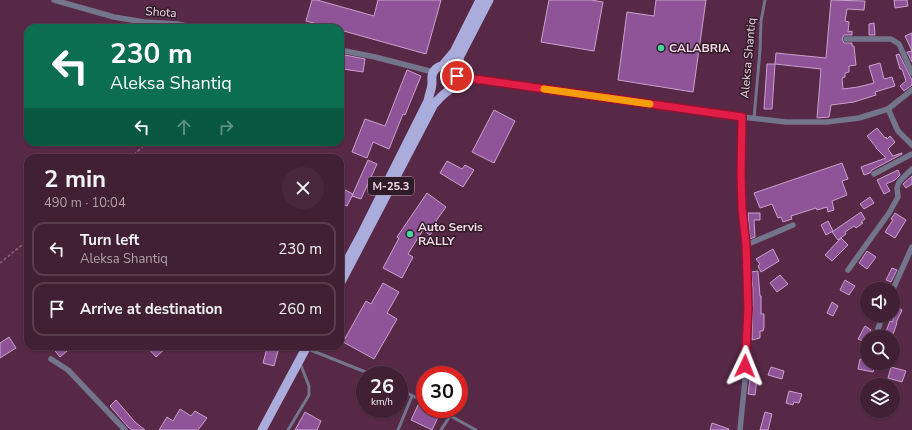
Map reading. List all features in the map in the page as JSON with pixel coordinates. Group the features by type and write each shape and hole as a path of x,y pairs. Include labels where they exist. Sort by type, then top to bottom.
{"main road":[{"path":"433,72 438,67 443,65 454,52 480,0"},
{"name":"M-25.3","path":"344,276 434,104 447,91 454,87 460,56 489,0"},
{"path":"443,65 449,66 457,76"},
{"name":"M-25.3","path":"344,267 428,101 433,72"},
{"path":"432,83 440,90 447,91"},
{"path":"255,430 303,350"},
{"path":"262,430 304,350"}],"street":[{"name":"Shota","path":"54,0 78,8 122,18 144,22 177,24"},
{"path":"846,39 891,39 899,44 912,73"},
{"path":"344,51 433,72"},
{"path":"457,76 786,122 827,122 859,118 888,109 912,90"},
{"path":"888,109 898,131 912,145"},
{"path":"740,430 744,394 748,309 746,245 742,209 742,117"},
{"path":"874,174 912,154"},
{"path":"848,270 890,213 898,197 897,188 899,182 912,169"},
{"path":"746,245 793,225"},
{"path":"896,282 912,246"},
{"path":"51,359 68,370 125,430"}],"lane":[{"name":"Aleksa Shantiq","path":"754,118 761,21 765,0"},
{"path":"312,350 356,368"},
{"path":"288,430 308,395 309,386 299,361"},
{"path":"408,394 416,398"},
{"path":"398,430 412,396"},
{"path":"441,430 449,418"},
{"path":"454,418 476,430"}],"path":[{"path":"134,154 144,146"},
{"path":"0,263 24,243"}],"building":[{"path":"312,0 317,0 374,16 378,0 441,0 426,54 344,31 344,24 317,24 306,21"},
{"path":"549,0 591,0 603,2 594,51 541,42"},
{"name":"CALABRIA","path":"656,0 706,0 693,92 618,80 627,12 654,16"},
{"path":"831,0 865,1 864,10 847,9 845,21 849,22 848,32 852,31 852,35 844,35 842,39 844,43 852,43 852,46 854,46 856,65 849,66 849,72 845,73 845,77 842,78 843,89 874,83 869,66 880,63 884,79 892,77 895,86 875,92 876,95 854,102 831,105 829,117 817,118 821,69 775,64 776,53 826,58"},
{"path":"894,0 907,0 908,6 895,8"},
{"path":"874,23 875,35 869,35 869,24"},
{"path":"912,33 912,51 905,36"},
{"path":"912,51 912,62 907,52"},
{"path":"899,54 912,80 912,85 904,91 900,86 906,81 902,69 900,69 896,55"},
{"path":"345,55 365,59 363,72 344,69"},
{"path":"767,64 775,64 772,109 764,109"},
{"path":"407,70 421,76 405,115 403,114 389,149 373,142 367,158 352,152 365,119 385,126"},
{"path":"494,110 515,121 494,163 472,152"},
{"path":"877,128 885,138 886,137 887,139 890,136 895,142 888,149 893,156 902,154 864,175 861,167 886,158 867,136"},
{"path":"368,160 377,164 361,199 352,196"},
{"path":"447,161 462,169 465,165 474,170 463,187 440,173"},
{"path":"842,163 848,179 842,181 847,195 832,201 834,210 828,212 827,207 817,210 816,208 791,216 792,219 783,222 781,217 778,218 772,204 760,208 754,193"},
{"path":"898,170 900,175 895,180 886,184 890,191 884,194 877,180"},
{"path":"912,176 912,184 906,188 903,184"},
{"path":"344,190 353,194 347,206 344,205"},
{"path":"427,193 446,207 436,221 438,223 430,235 423,230 408,254 413,257 402,278 383,268 399,238 397,237"},
{"path":"870,197 874,203 864,209 860,204"},
{"path":"861,212 865,219 861,222 863,223 856,228 854,226 845,232 846,234 838,240 832,232"},
{"path":"748,213 760,213 760,220 754,220 755,237 750,239"},
{"path":"895,213 906,220 895,238 885,232 893,220 891,219"},
{"path":"828,221 833,231 826,235 821,225"},
{"path":"841,238 848,245 832,261 825,255"},
{"path":"773,249 779,261 761,272 758,266 760,264 756,259"},
{"path":"867,251 876,257 867,269 859,263"},
{"path":"892,268 897,270 891,282 886,280"},
{"path":"758,271 761,296 761,314 764,314 764,327 763,331 760,331 760,338 752,340 753,289 751,272"},
{"path":"780,275 788,284 777,292 770,283"},
{"path":"845,280 855,286 849,295 840,290"},
{"path":"383,283 399,292 387,313 397,319 374,359 344,343 366,301 371,304"},
{"path":"832,302 838,306 833,316 827,313"},
{"path":"890,322 896,322 894,330 887,330"},
{"path":"865,326 871,330 863,330"},
{"path":"9,337 16,348 0,358 0,343"},
{"path":"54,350 68,350 60,357"},
{"path":"150,350 164,350 156,357"},
{"path":"266,350 278,351 274,366 263,363"},
{"path":"860,359 860,369 858,369"},
{"path":"771,367 784,371 782,379 768,375"},
{"path":"900,369 906,371 902,382 900,381 900,378 888,378 890,370"},
{"path":"863,370 874,370 873,372"},
{"path":"750,379 757,379 755,395 748,394"},
{"path":"789,391 802,394 799,403 794,402 793,405 786,403"},
{"path":"116,400 135,422 145,430 132,430 128,427 110,406"},
{"path":"180,409 191,416 195,411 207,418 198,430 159,430 167,417 173,421"},
{"path":"416,409 416,418 438,418 432,430 411,420"},
{"path":"305,412 321,421 317,430 295,430"},
{"path":"765,412 772,414 768,430 760,430"},
{"path":"712,423 729,429 710,430"}],"slow traffic":[{"path":"544,89 650,104"}],"place":[{"name":"CALABRIA","path":"661,48"},
{"name":"Auto Servis RALLY","path":"410,234"}],"route":[{"path":"457,76 742,117 742,209 746,245 748,309 745,366"}]}
